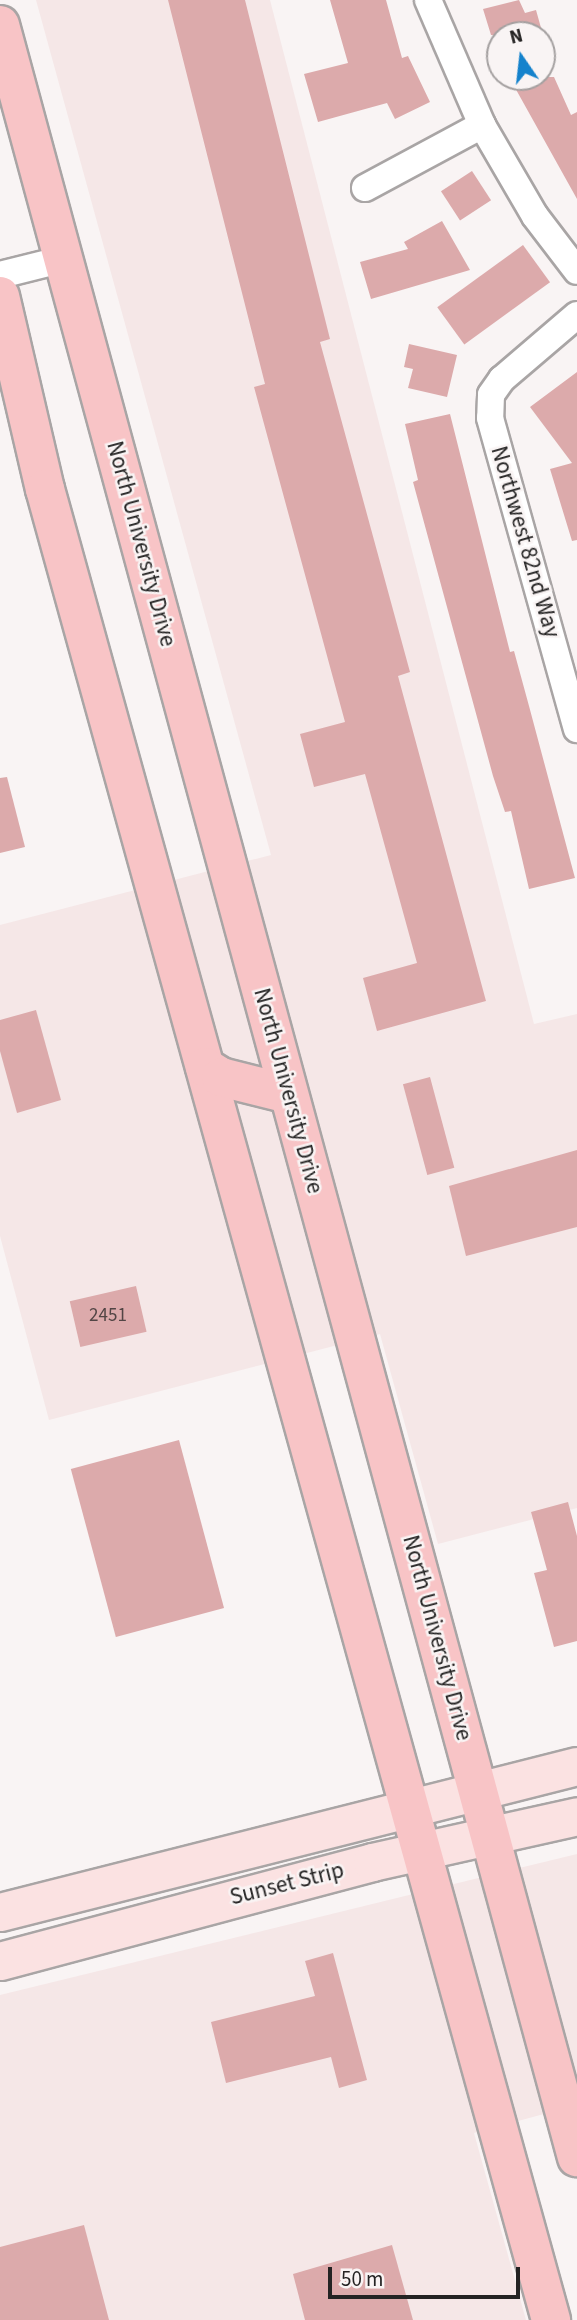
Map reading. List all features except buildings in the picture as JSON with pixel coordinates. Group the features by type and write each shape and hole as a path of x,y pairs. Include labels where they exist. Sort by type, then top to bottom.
{"main road":[{"name":"North University Drive","path":"0,24 577,2157"},
{"path":"0,296 45,489 424,1850 551,2320"},
{"path":"205,1068 221,1077 288,1094"}],"street":[{"path":"428,0 482,125 535,216 577,271"},
{"path":"365,188 482,125"},
{"path":"0,275 64,259"},
{"name":"Northwest 82nd Way","path":"577,315 502,379 491,395 490,418 572,692 577,729"},
{"name":"Sunset Strip","path":"0,1912 577,1766"},
{"name":"Sunset Strip","path":"0,1961 424,1850 577,1816"}],"shaded area":[{"path":"36,0 270,0 534,1024 577,1014 577,1508 438,1544 380,1334 49,1420 0,1236 0,925 271,855"},
{"path":"577,1854 577,2105 474,2133 526,2320 0,2320 0,1995"}]}
